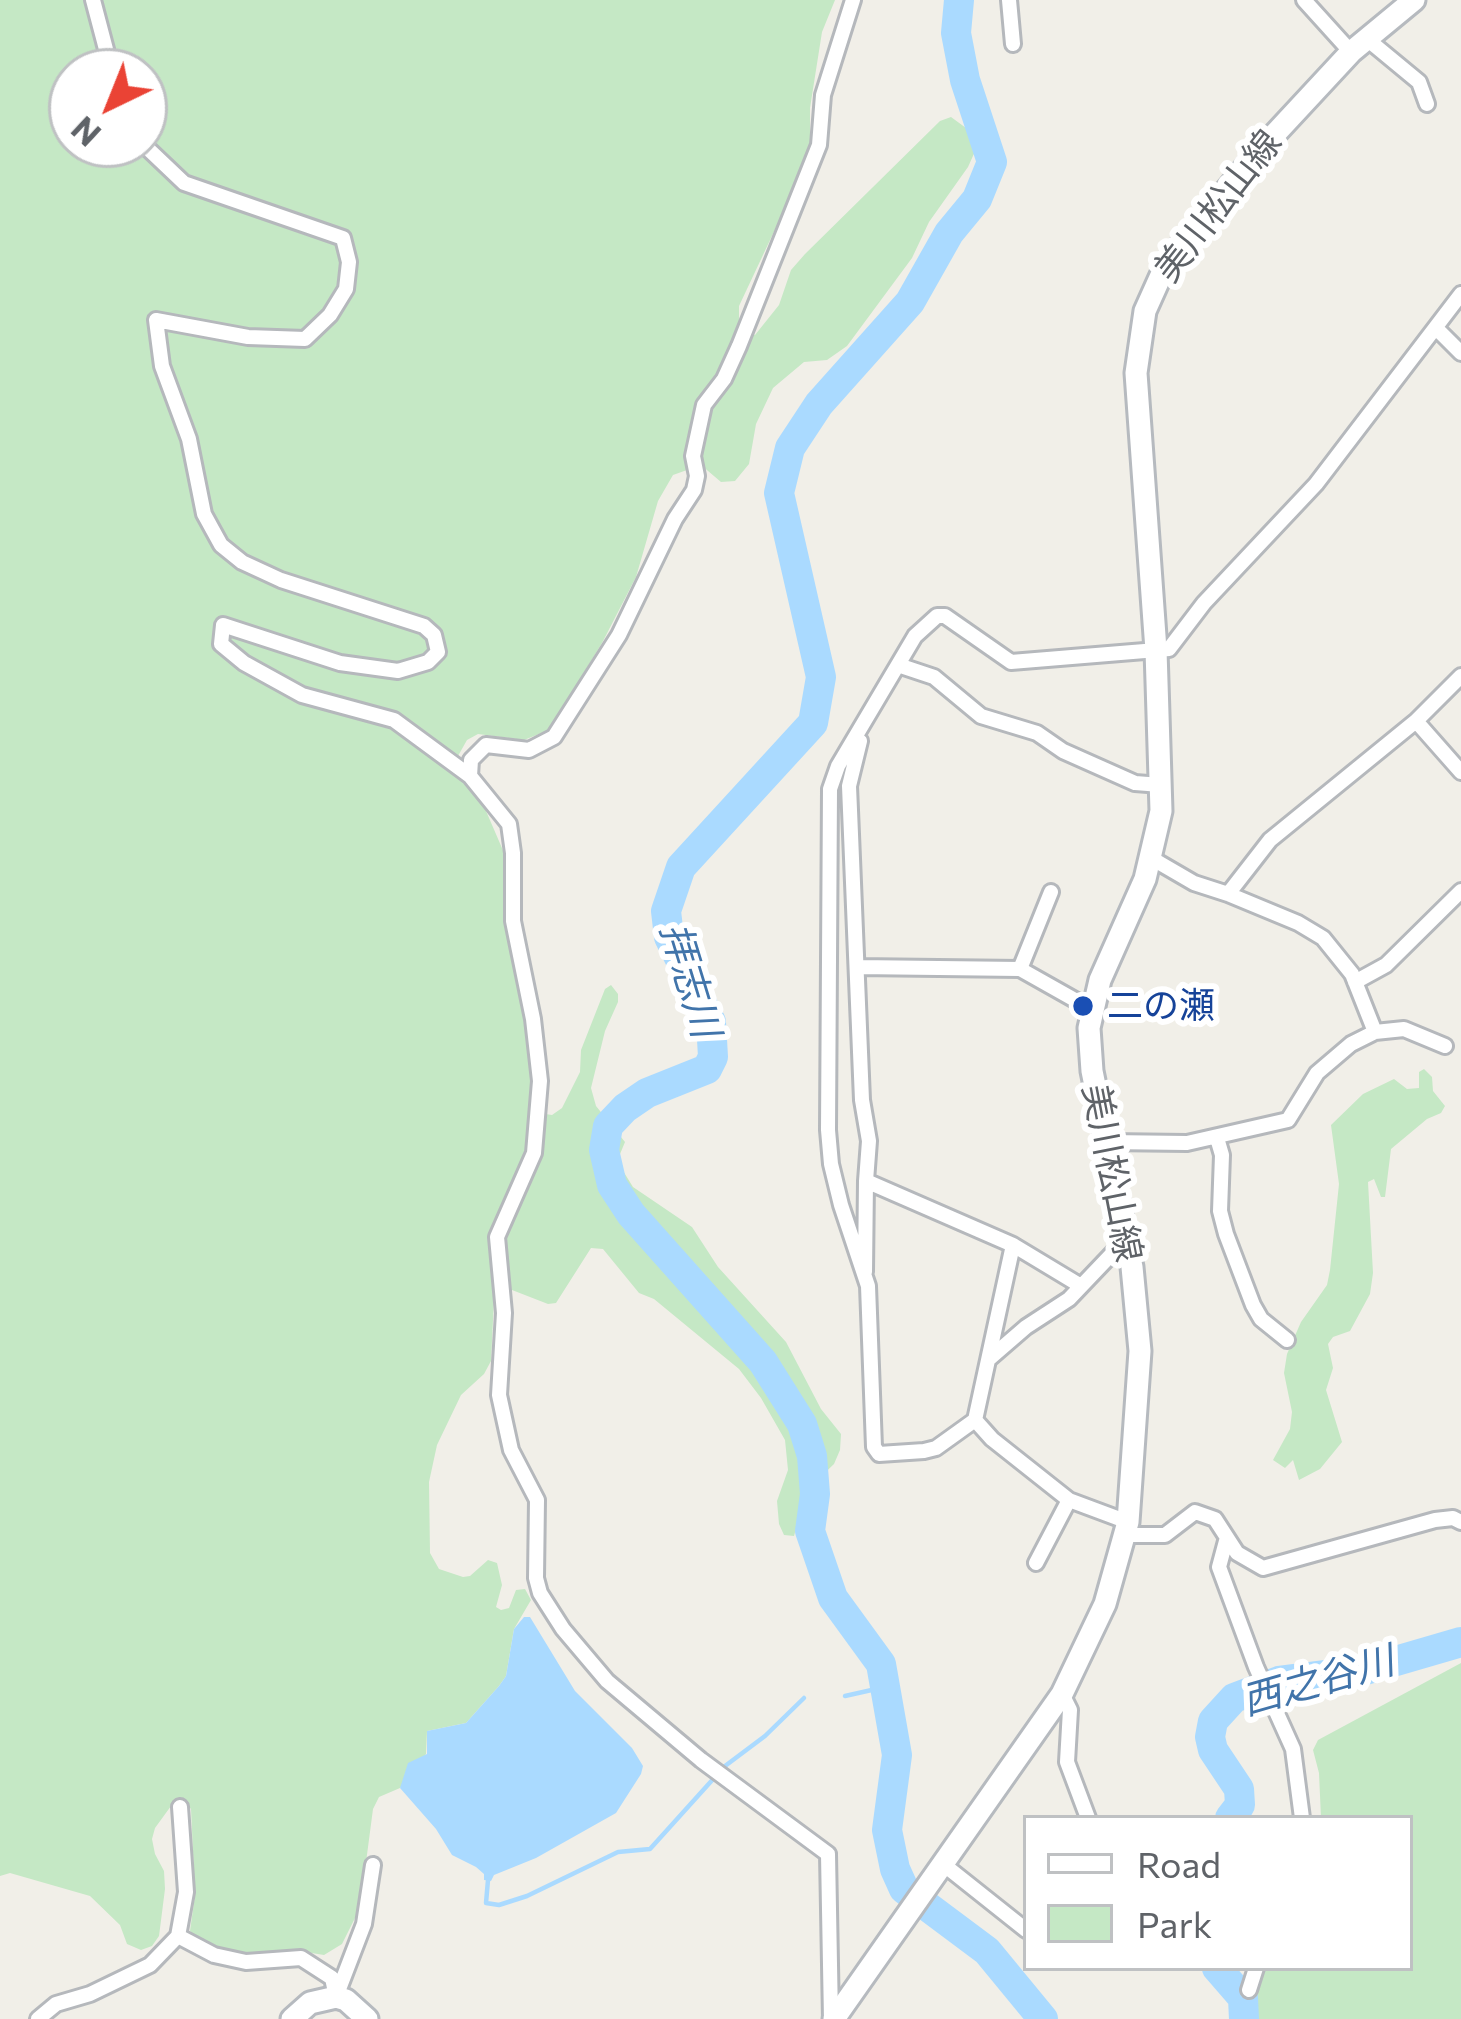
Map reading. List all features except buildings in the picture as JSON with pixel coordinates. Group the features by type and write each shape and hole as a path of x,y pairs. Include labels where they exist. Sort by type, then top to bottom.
{"main road":[{"name":"美川松山線","path":"833,2019 1062,1694 1106,1604 1127,1528 1139,1352 1127,1238 1090,1048 1091,1009 1151,858 1161,811 1156,650 1136,373 1145,310 1154,286 1184,239 1314,88 1414,0"},
{"path":"292,2019 310,2002 336,1996 367,2019"}],"street":[{"path":"92,0 105,48"},
{"path":"470,776 471,760 486,745 529,750 554,737 619,635 694,490 693,456 704,405 724,379 739,346 819,145 823,95 853,0"},
{"path":"1009,0 1013,44"},
{"path":"1304,0 1359,45 1419,82 1427,104"},
{"path":"168,168 184,183 343,238 349,262 346,289 330,315 305,339 248,337 156,320 162,366 189,440 204,514 221,545 242,562 281,580 424,626 434,635 438,652 428,662 398,671 340,663 223,625 221,644 244,664 302,695 394,720 470,776 509,824 514,935 533,1019 540,1081 534,1153 497,1237 504,1313 501,1417 511,1450 537,1500 540,1593 607,1681 701,1760 828,1854 833,2019"},
{"path":"865,1273 831,1164 830,789 838,766 898,665 929,620 945,616 1011,662 1156,650 1176,643 1204,603 1316,484 1461,294"},
{"path":"1436,328 1461,353"},
{"path":"898,665 934,677 981,716 1037,733 1063,751 1135,783 1161,785"},
{"path":"1228,894 1270,840 1416,721 1461,676"},
{"path":"1416,721 1461,772"},
{"path":"866,725 849,786 862,1100 869,1141 865,1273 874,1447 879,1454 936,1448 975,1420 1013,1245"},
{"path":"1151,858 1194,883 1314,930 1334,949 1355,982 1375,1032"},
{"path":"1355,982 1386,965 1461,891"},
{"path":"1020,969 1051,892"},
{"path":"857,968 1020,969 1091,1009"},
{"path":"1107,1142 1187,1143 1288,1120 1317,1073 1351,1044 1375,1032 1404,1029 1444,1046"},
{"path":"1217,1138 1222,1155 1220,1211 1226,1234 1253,1305 1287,1340"},
{"path":"866,1181 1013,1245 1081,1286"},
{"path":"989,1359 1081,1286 1127,1238"},
{"path":"975,1420 1069,1500 1127,1528 1165,1535 1195,1512 1214,1519 1226,1541 1251,1564 1275,1568 1435,1520 1461,1522"},
{"path":"1036,1563 1069,1500"},
{"path":"1226,1541 1219,1567 1293,1749 1302,1815"},
{"path":"1062,1694 1070,1710 1067,1762 1087,1815"},
{"path":"38,2019 56,2004 90,1994 149,1965 178,1936 186,1892 180,1807"},
{"path":"943,1864 1023,1928"},
{"path":"336,1996 364,1924 373,1865"},
{"path":"178,1936 214,1955 245,1963 301,1958 332,1978 336,1996"},
{"path":"1249,1990 1255,1971"}],"green space":[{"path":"0,0 835,0 822,32 810,108 810,155 739,306 739,328 755,335 779,305 791,270 940,121 951,117 966,128 977,147 968,167 929,222 912,258 847,346 827,360 804,362 773,388 756,424 749,464 735,481 721,482 701,465 673,475 658,501 636,577 549,730 524,740 478,734 467,740 458,756 458,777 483,804 508,862 509,944 528,1018 532,1112 552,1115 562,1108 580,1072 581,1050 605,989 611,985 618,1002 605,1031 591,1088 596,1106 625,1142 620,1166 633,1187 692,1227 718,1267 786,1342 821,1409 841,1434 834,1464 806,1491 794,1536 784,1535 777,1501 788,1470 785,1440 761,1398 739,1369 654,1299 639,1293 603,1249 591,1248 556,1303 512,1290 494,1300 491,1361 461,1395 437,1445 429,1482 430,1553 439,1569 463,1577 488,1560 497,1563 502,1585 496,1607 509,1608 516,1590 525,1589 531,1600 514,1629 506,1676 499,1686 466,1723 427,1731 426,1754 400,1788 379,1797 373,1809 360,1908 342,1944 324,1955 299,1951 249,1956 198,1940 190,1931 195,1895 191,1809 185,1802 171,1806 152,1839 165,1889 159,1936 152,1946 141,1950 127,1944 120,1925 90,1896 10,1873 0,1876"},
{"path":"1424,1069 1445,1106 1391,1149 1385,1197 1374,1179 1368,1182 1370,1294 1350,1331 1328,1344 1333,1368 1326,1390 1342,1442 1320,1469 1299,1480 1293,1460 1285,1468 1273,1460 1290,1429 1292,1412 1284,1373 1287,1354 1301,1322 1327,1285 1330,1270 1339,1184 1331,1125 1363,1094 1394,1079 1407,1089 1419,1088 1419,1072"},
{"path":"1461,1663 1461,2019 1237,2019 1251,2001 1263,1971 1413,1971 1413,1815 1321,1815 1313,1750 1318,1740"}],"water":[{"path":"530,1617 575,1691 632,1748 643,1766 616,1813 536,1858 494,1875 491,1881 452,1855 400,1788 408,1763 427,1754 427,1731 466,1723 499,1686 506,1676 514,1629"}],"waterway":[{"name":"拝志川","path":"959,0 956,33 965,80 992,162 977,199 949,233 910,302 819,404 790,448 779,493 821,677 813,723 681,867 666,911 669,937 711,1022 713,1057 707,1069 647,1093 625,1108 608,1126 604,1150 612,1185 631,1214 763,1362 802,1424 812,1456 815,1494 810,1531 833,1598 881,1664 897,1755 887,1830 904,1889 987,1951 1043,2019"},
{"name":"西之谷川","path":"1232,1815 1240,1805 1239,1789 1213,1750 1210,1737 1213,1721 1234,1698 1279,1681 1365,1670 1461,1642"},
{"path":"845,1696 885,1687"},
{"path":"721,1769 804,1698"},
{"path":"488,1880 486,1903 499,1905 618,1852 650,1849 715,1777"},
{"name":"西之谷川","path":"1220,1971 1243,1998 1244,2019"}],"place":[{"name":"二の瀬","path":"1083,1006"}]}
